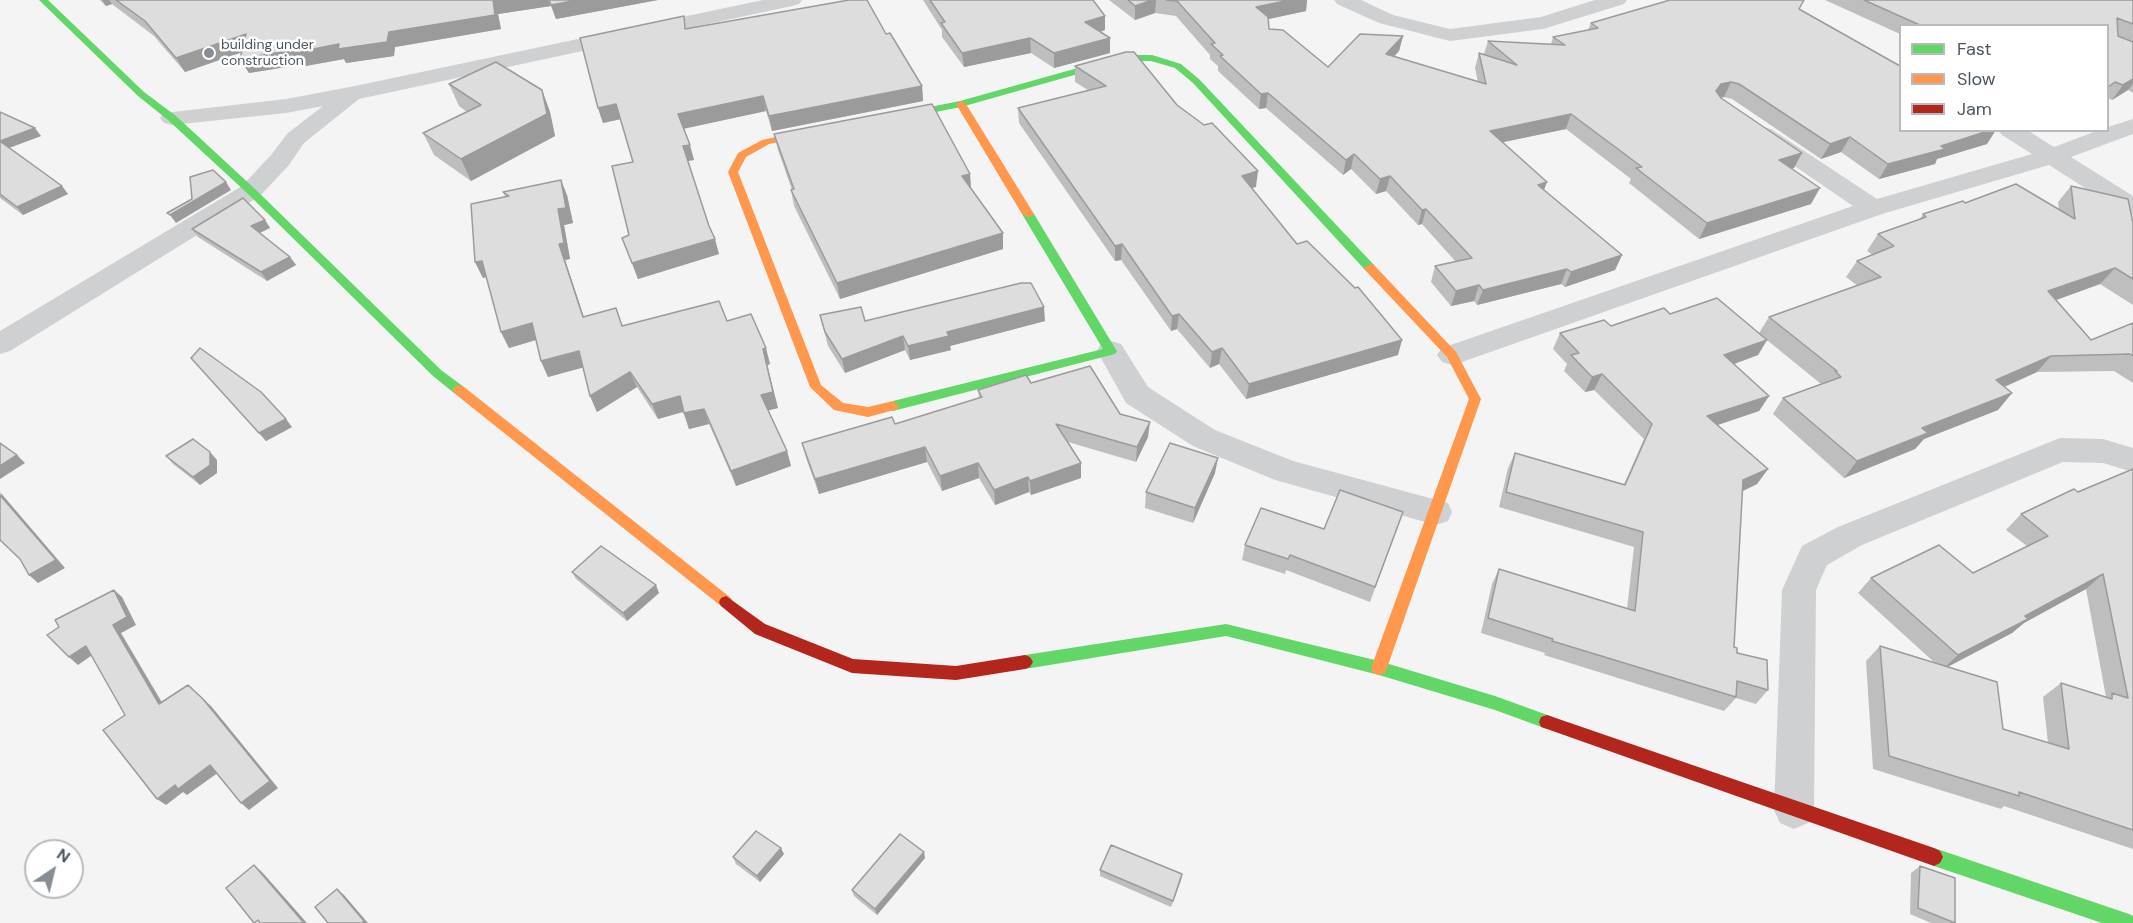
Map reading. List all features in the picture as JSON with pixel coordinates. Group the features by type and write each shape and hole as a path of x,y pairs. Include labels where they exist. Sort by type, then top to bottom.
{"street":[{"path":"44,0 141,94 172,118 251,191 437,373 760,629 852,666 956,673 1226,630 1379,668 1495,703 1794,810 2129,923"},
{"path":"172,118 286,106 355,93 792,0"},
{"path":"1344,0 1386,20 1450,35 1543,23 1578,4 1617,0"},
{"path":"880,119 961,104 1124,58 1152,58 1178,66 1196,81 1452,355 1474,399 1379,668"},
{"path":"0,344 251,191 297,138 319,118 355,93"},
{"path":"961,104 1137,395 1204,438 1286,471 1436,512"},
{"path":"1742,119 1873,208"},
{"path":"1452,355 1873,208 2049,157 2133,126"},
{"path":"835,128 766,142 742,155 734,172 816,387 839,407 868,412 1111,351"},
{"path":"2013,132 2049,157 2133,207"},
{"path":"1794,810 1799,591 1814,556 1850,536 2060,450 2103,451 2133,460"}],"building":[{"path":"116,0 493,0 495,15 389,32 387,42 338,49 339,44 293,53 293,50 240,59 246,34 176,58 145,21"},
{"path":"549,0 578,0 551,5"},
{"path":"849,0 867,0 886,34 890,33 922,86 769,116 763,96 678,114 690,145 683,146 715,239 632,263 622,238 629,235 612,166 633,162 616,104 598,108 580,38 684,16 685,29"},
{"path":"930,0 1093,0 1105,16 1085,22 1110,38 1054,53 1030,38 962,53 941,23 945,22"},
{"path":"1128,0 1152,0 1135,6"},
{"path":"1166,0 1290,0 1256,7 1268,17 1269,29 1283,30 1328,67 1360,34 1403,36 1386,54 1486,84 1479,53 1517,65 1488,41 1565,45 1553,37 1598,28 1591,23 1670,0 1804,0 1799,9 1899,65 1899,132 1985,132 1941,146 1945,149 1888,164 1850,137 1830,144 1739,84 1731,82 1721,84 1716,91 1721,98 1802,153 1779,160 1820,188 1707,223 1636,168 1642,167 1571,114 1490,131 1547,182 1538,185 1622,255 1571,272 1567,269 1483,290 1479,285 1456,291 1435,266 1472,258 1426,209 1422,210 1390,176 1380,179 1354,154 1346,160 1268,93 1261,94 1220,56 1223,55 1211,44 1215,43 1177,1"},
{"path":"1864,0 2133,0 2133,24 2117,18 2118,36 2133,42 2133,79 2123,85 2115,82 2109,86 2109,24 1918,24"},
{"path":"1126,52 1134,52 1177,105 1204,125 1212,123 1258,171 1242,176 1297,244 1307,241 1355,288 1358,287 1402,340 1249,384 1222,348 1212,352 1179,314 1172,316 1122,244 1115,246 1018,108 1106,86 1075,66"},
{"path":"496,62 542,90 547,114 461,159 423,133 481,105 449,84"},
{"path":"932,104 970,174 962,176 1003,233 837,283 791,190 794,189 774,134"},
{"path":"0,112 35,128 0,141"},
{"path":"0,141 62,186 17,207 0,194"},
{"path":"213,170 226,182 170,215 167,213 192,199 190,177"},
{"path":"561,180 566,208 558,209 564,243 559,244 583,317 616,308 622,326 719,301 727,321 751,314 766,348 763,349 773,392 761,395 787,451 731,471 704,409 684,413 680,396 652,404 630,372 590,396 579,351 541,361 532,323 501,332 482,261 475,262 471,204 509,196 503,192"},
{"path":"2016,184 2075,219 2071,186 2128,199 2133,223 2133,279 2115,268 2048,291 2091,340 2133,323 2133,356 2130,354 2051,356 1996,380 2012,393 1922,428 1928,433 1857,461 1783,398 1841,377 1835,371 1837,371 1769,317 1881,277 1857,261 1894,246 1878,234 1926,217 1923,214 1963,201 1965,203"},
{"path":"243,198 265,220 251,226 290,257 261,272 192,229"},
{"path":"1021,283 1031,283 1044,307 947,332 949,336 908,346 903,336 842,359 825,332 820,315 861,307 865,321"},
{"path":"1717,298 1767,340 1724,355 1769,396 1707,416 1768,469 1743,480 1734,647 1737,648 1737,653 1767,660 1768,690 1737,681 1736,697 1552,641 1553,639 1488,618 1499,569 1635,611 1643,532 1506,492 1515,453 1625,485 1652,424 1602,374 1592,377 1571,355 1579,353 1560,333 1604,320 1611,326 1664,308 1670,314"},
{"path":"200,348 261,392 286,419 259,433 191,358"},
{"path":"1090,366 1120,414 1150,422 1137,447 1056,424 1081,463 1030,481 1028,477 994,490 978,463 940,476 925,447 815,479 802,443 892,417 895,424 982,397 978,390 1026,375 1031,383"},
{"path":"193,439 210,452 210,465 193,477 166,456"},
{"path":"0,443 17,455 0,466"},
{"path":"1170,443 1218,458 1195,508 1146,492"},
{"path":"2133,469 2133,830 2019,792 2019,796 1889,756 1880,646 1997,682 2003,729 2069,749 2061,683 2112,699 2112,693 2128,698 2103,574 2025,616 2028,619 1958,655 1871,578 1939,545 1973,573 2048,536 2021,514 2074,489 2078,492"},
{"path":"1340,490 1403,512 1375,587 1290,555 1288,559 1245,545 1261,508 1324,529"},
{"path":"0,495 56,560 29,575 20,559 0,540"},
{"path":"601,546 656,585 623,613 572,572"},
{"path":"114,590 127,617 113,625 159,704 188,685 203,699 270,781 241,803 210,765 178,789 175,785 157,799 103,730 125,715 86,646 69,657 47,635 59,627 55,620"},
{"path":"756,831 781,848 757,876 733,857"},
{"path":"900,834 924,852 875,909 852,890"},
{"path":"1111,845 1182,874 1173,901 1100,870"},
{"path":"254,865 304,923 260,923 258,920 254,923 226,888"},
{"path":"1920,866 1955,878 1955,923 1918,908"},
{"path":"337,889 364,921 362,923 328,923 315,907"}],"traffic: fast":[{"path":"43,0 141,94 172,118 251,191 437,373 459,390"},
{"path":"890,118 961,104 1124,58 1152,58 1178,66 1196,81 1370,268"},
{"path":"893,406 1111,351 1028,214"},
{"path":"1025,662 1226,630 1379,668 1495,703 1547,722"},
{"path":"1934,857 2129,923"}],"traffic: slow":[{"path":"961,104 1028,214"},
{"path":"818,131 766,142 742,155 733,172 816,387 839,407 868,412 893,406"},
{"path":"1370,268 1452,355 1475,399 1379,668"},
{"path":"459,390 726,602"}],"traffic: jam":[{"path":"726,602 760,629 852,666 956,673 1025,662"},
{"path":"1547,722 1934,857"}],"place":[{"name":"building under construction","path":"209,53"}]}
